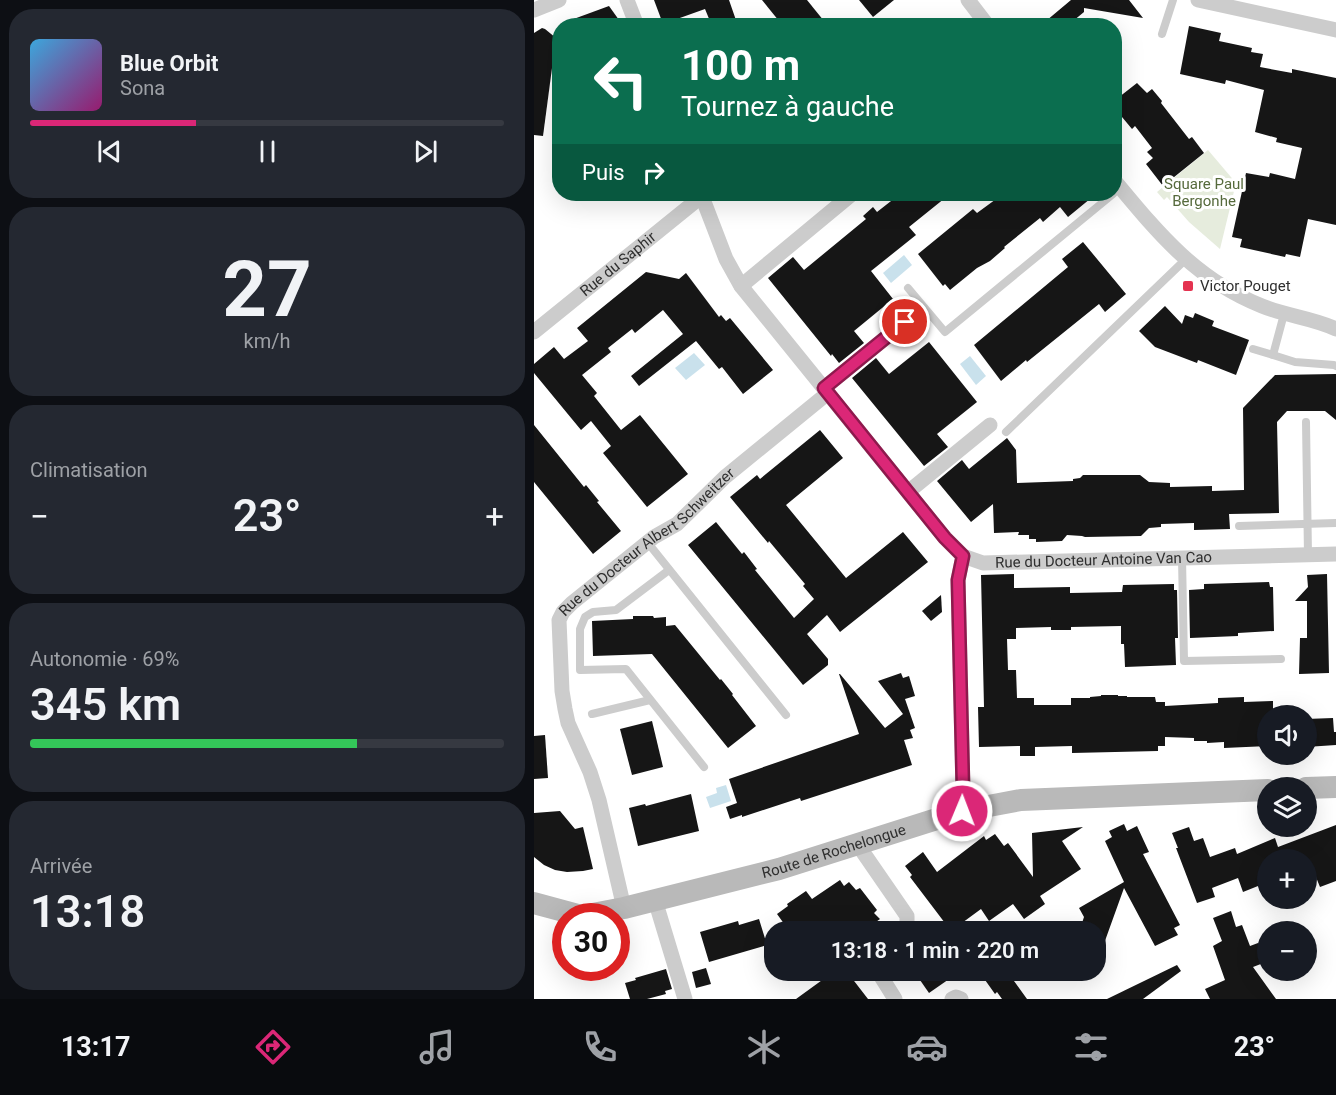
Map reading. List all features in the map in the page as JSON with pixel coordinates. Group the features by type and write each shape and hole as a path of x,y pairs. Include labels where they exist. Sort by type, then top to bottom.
{"main road":[{"path":"1317,788 1336,787"},
{"name":"Route de Rochelongue","path":"630,906 779,869 962,811 1022,800 1257,790"},
{"name":"Route de Rochelongue","path":"534,903 552,909"},
{"name":"Route de Rochelongue","path":"534,919 552,918"}],"street":[{"path":"534,10 559,0"},
{"path":"627,0 634,18"},
{"path":"968,0 982,18"},
{"path":"1198,0 1336,30"},
{"path":"1122,194 1173,248 1199,271 1228,290 1284,314 1333,326"},
{"name":"Rue du Saphir","path":"534,332 694,201"},
{"path":"703,201 726,259 741,286 945,538 963,556 958,580 962,811"},
{"path":"741,286 844,201"},
{"name":"Rue du Docteur Albert Schweitzer","path":"623,903 590,772 568,723 562,691 559,620 572,603 654,537 677,524 725,477 905,322"},
{"path":"908,492 990,425"},
{"name":"Rue du Docteur Antoine Van Cao","path":"963,556 983,564 1336,554"},
{"path":"858,845 907,916 907,921"},
{"path":"655,900 686,999"},
{"path":"884,981 895,999"},
{"path":"952,999 956,997 961,999"}],"lane":[{"path":"1162,34 1173,0"},
{"path":"908,288 945,332 1101,201"},
{"path":"1006,432 1186,259"},
{"path":"1273,355 1284,314"},
{"path":"1253,349 1295,362 1336,366"},
{"path":"1306,422 1308,555"},
{"path":"1239,526 1336,523"},
{"path":"648,543 786,715"},
{"path":"1182,558 1185,661 1281,659"},
{"path":"669,570 616,610 593,612 585,617 580,629 580,670 626,669 704,767"},
{"path":"592,714 650,700"}],"green space":[{"name":"Square Paul Bergonhe","path":"1208,150 1236,183 1220,249 1189,222 1167,197 1164,200 1157,192"}],"water":[{"path":"904,255 912,265 891,283 883,273"},
{"path":"694,353 705,365 686,380 675,368"},
{"path":"970,356 986,376 976,385 960,364"},
{"path":"726,785 731,801 710,808 706,797 717,793 716,788"}],"building":[{"path":"654,0 729,0 735,18 709,18 705,9 680,18 661,18"},
{"path":"762,0 807,0 822,18 777,18"},
{"path":"859,0 894,0 873,17"},
{"path":"1071,0 1129,0 1143,18 1084,8 1084,12 1077,18 1050,18"},
{"path":"609,6 618,18 576,18"},
{"path":"1189,26 1221,33 1219,41 1252,48 1251,52 1263,54 1260,67 1292,73 1292,69 1336,78 1336,225 1308,219 1300,257 1286,254 1285,257 1240,247 1242,239 1232,237 1246,173 1269,177 1270,173 1295,179 1302,148 1276,142 1277,138 1255,132 1264,90 1226,80 1225,84 1180,74"},
{"path":"542,28 552,35 552,68 543,136 534,135 534,33"},
{"path":"1137,83 1147,93 1152,89 1189,139 1192,137 1204,153 1163,186 1146,164 1153,158 1147,152 1152,148 1135,126 1132,129 1122,117 1122,95"},
{"path":"891,201 941,201 909,227 916,235 871,271 893,299 854,331 864,343 839,363 768,278 793,257 804,270 866,219 863,216 873,207 877,212"},
{"path":"993,201 1087,201 1068,217 1060,207 1043,222 1040,218 990,261 977,268 950,290 945,284 943,286 918,254 973,209 977,213"},
{"path":"1083,242 1126,294 1105,312 1099,304 1001,381 974,345 1068,267 1062,259"},
{"path":"646,272 679,279 686,273 719,317 721,315 726,321 730,318 773,370 743,394 722,367 719,369 696,341 639,386 631,376 683,334 663,310 635,333 632,329 608,348 611,352 582,375 597,393 594,396 621,430 640,415 688,474 647,507 603,453 611,446 591,421 581,430 534,373 534,364 554,347 564,359 588,341 577,328"},
{"path":"1165,306 1182,324 1185,315 1193,318 1195,313 1214,321 1212,326 1249,340 1236,375 1155,347 1139,331"},
{"path":"929,342 977,402 937,434 948,447 924,466 852,378 876,358 889,374"},
{"path":"1336,374 1336,420 1325,411 1287,411 1277,422 1279,513 1229,514 1230,529 1194,530 1194,523 1161,524 1161,527 1149,528 1141,536 1067,535 1062,541 1036,542 1036,539 1029,539 1029,535 1018,535 1019,532 994,533 993,504 971,522 937,481 962,460 969,469 1007,438 1016,450 1017,483 1073,481 1083,475 1140,475 1149,482 1170,483 1170,487 1212,486 1212,491 1244,490 1243,408 1275,375"},
{"path":"534,425 584,487 586,485 621,531 593,554 534,482"},
{"path":"820,430 843,458 786,505 846,578 903,532 928,562 840,632 827,615 807,634 828,659 828,665 803,685 688,545 716,522 742,554 744,552 757,569 755,570 794,618 814,599 803,586 805,584 730,497 757,475 760,479"},
{"path":"1014,574 1014,588 1070,587 1070,593 1122,592 1123,585 1174,584 1174,590 1177,590 1176,665 1125,667 1121,626 1071,627 1071,630 1051,630 1051,627 1016,628 1016,639 1007,639 1008,670 1016,670 1017,698 1034,698 1034,705 1071,705 1071,698 1090,698 1101,695 1155,697 1156,702 1165,702 1165,706 1218,703 1218,698 1244,697 1244,702 1273,701 1273,705 1257,705 1257,746 1224,748 1224,742 1207,743 1207,741 1194,741 1194,738 1165,737 1165,746 1158,746 1158,751 1072,753 1072,746 1035,747 1035,756 1020,756 1020,746 979,747 978,707 984,707 981,575"},
{"path":"1327,574 1329,673 1299,674 1300,638 1307,638 1307,601 1295,601 1308,587 1307,575"},
{"path":"1269,582 1270,587 1273,587 1274,631 1238,633 1238,636 1190,638 1189,590 1204,589 1204,584"},
{"path":"941,595 942,612 931,621 922,611"},
{"path":"633,616 666,617 666,626 675,625 721,679 756,726 728,748 652,654 593,656 592,621 633,619"},
{"path":"901,673 903,678 909,676 915,696 905,699 915,728 910,730 913,738 904,740 912,765 801,801 800,798 730,819 726,807 737,803 729,779 859,734 839,674 885,728 903,714 878,681"},
{"path":"1333,718 1336,745 1317,746 1317,719"},
{"path":"652,721 663,767 632,775 620,729"},
{"path":"545,735 548,778 534,779 534,736"},
{"path":"691,794 699,831 638,846 629,808"},
{"path":"560,811 575,829 583,827 593,869 567,872 555,870 534,857 534,813"},
{"path":"1124,824 1127,831 1137,826 1149,852 1143,854 1180,925 1174,928 1178,935 1155,946 1124,888 1106,938 1106,921 1083,921 1084,917 1079,908 1124,882 1105,841 1112,837 1109,831"},
{"path":"1336,825 1336,881 1320,887 1317,880 1317,849 1257,849 1257,886 1243,892 1238,878 1212,888 1215,897 1197,903 1172,833 1189,827 1194,841 1203,838 1210,857 1235,848 1237,854 1275,838 1278,847 1304,837 1317,837 1317,832"},
{"path":"1083,827 1062,841 1081,869 1040,896 1045,904 1024,919 1013,904 989,921 981,909 965,921 943,921 910,877 912,875 905,866 923,852 937,872 984,836 986,840 995,834 1004,846 1008,843 1033,877 1032,833"},
{"path":"840,880 844,886 849,882 856,890 860,888 877,910 874,913 880,919 877,921 782,921 777,914 806,891 812,899"},
{"path":"1231,911 1236,927 1242,925 1250,946 1257,943 1257,965 1253,967 1257,973 1257,981 1263,981 1276,999 1210,999 1205,989 1225,980 1213,946 1222,941 1213,918"},
{"path":"759,919 764,935 764,946 709,962 700,932 738,921 739,925"},
{"path":"1177,965 1181,971 1143,999 1107,999"},
{"path":"706,968 711,984 696,988 692,972"},
{"path":"666,969 672,989 665,991 666,994 647,999 630,999 625,983"},
{"path":"821,981 854,981 868,999 796,999"},
{"path":"921,981 946,981 929,993"},
{"path":"986,981 1014,981 1027,999 1002,999 997,992 995,994"}],"place":[{"name":"Victor Pouget","path":"1188,286"}],"route":[{"path":"905,322 824,388 945,538 963,556 958,580 962,811"}]}
